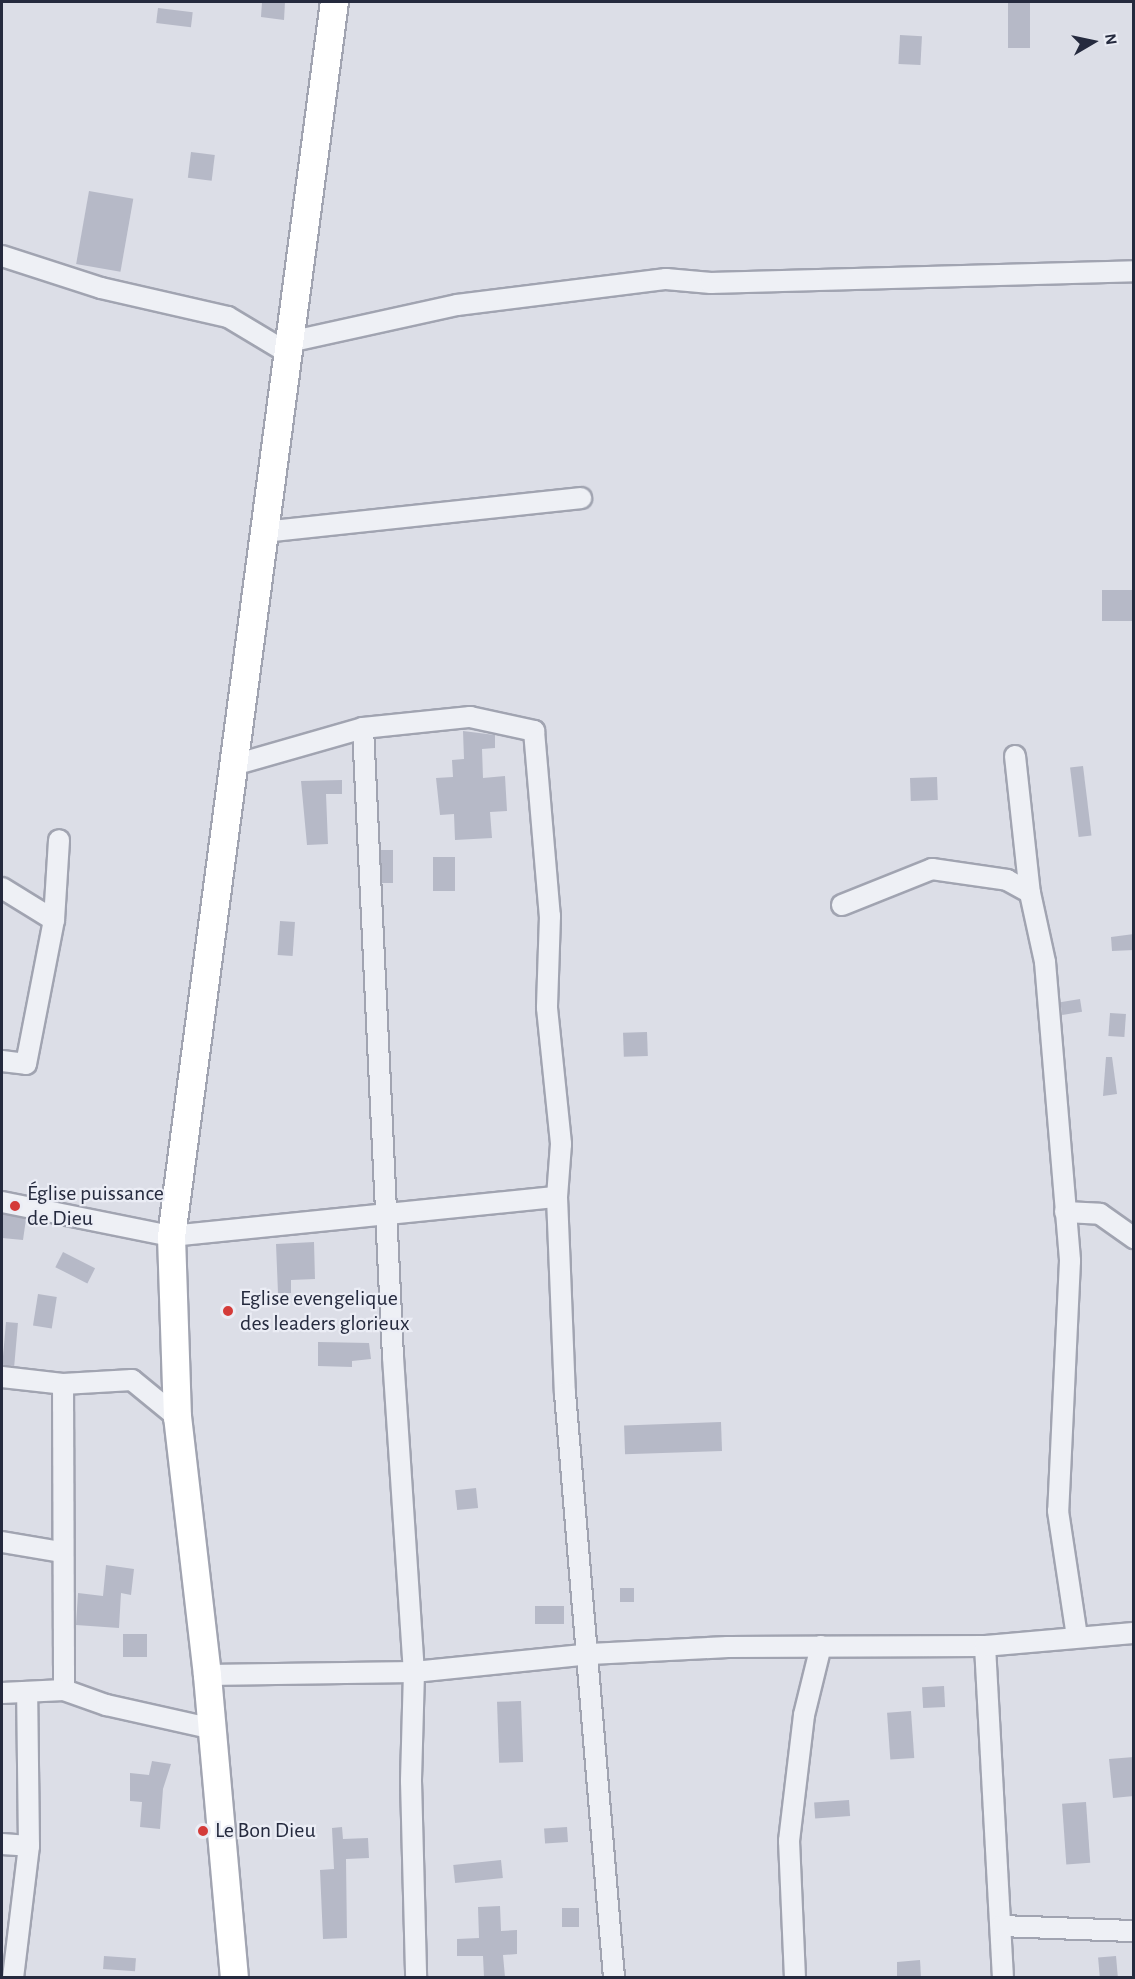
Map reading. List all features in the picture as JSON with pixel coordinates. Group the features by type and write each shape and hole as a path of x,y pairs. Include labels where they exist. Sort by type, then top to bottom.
{"street":[{"path":"234,1977 209,1728 207,1675 177,1417 171,1236 334,2"},
{"path":"2,256 101,288 228,317 288,347 457,305 666,279 711,283 1134,271"},
{"path":"264,532 581,498"},
{"path":"234,765 363,728 470,717 534,731 549,916 547,1008 561,1144 557,1197 565,1393 583,1625 590,1654 614,1977"},
{"path":"363,728 414,1672 411,1781 416,1977"},
{"path":"1015,756 1030,893 1045,962 1070,1261 1058,1511 1077,1637"},
{"path":"2,1061 26,1064 54,920 59,840"},
{"path":"842,905 932,869 1007,880 1030,893"},
{"path":"2,888 54,920"},
{"path":"2,1202 171,1236 388,1218 557,1197"},
{"path":"1065,1212 1100,1214 1133,1239"},
{"path":"2,1377 63,1384 132,1380 177,1417"},
{"path":"63,1384 61,1552 64,1690"},
{"path":"2,1542 61,1552"},
{"path":"207,1675 414,1672 590,1654 820,1646 986,1646 1134,1633"},
{"path":"795,1977 789,1840 804,1715 820,1646"},
{"path":"986,1646 1003,1977"},
{"path":"2,1693 64,1690 106,1705 209,1728"},
{"path":"13,1977 29,1846 27,1693"},
{"path":"2,1844 29,1846"},
{"path":"1001,1926 1134,1931"}],"building":[{"path":"262,2 285,2 284,20 261,17"},
{"path":"1008,2 1030,2 1030,48 1008,48"},
{"path":"158,8 193,12 191,27 156,23"},
{"path":"900,35 922,36 920,65 898,64"},
{"path":"191,152 215,155 212,181 188,178"},
{"path":"89,191 133,199 120,272 76,264"},
{"path":"1102,590 1134,590 1134,621 1102,621"},
{"path":"463,731 495,735 495,748 482,749 483,778 505,776 507,811 490,812 492,838 455,840 454,814 440,815 436,778 453,777 452,760 464,759"},
{"path":"1083,766 1092,835 1079,837 1070,768"},
{"path":"937,777 938,800 911,801 910,778"},
{"path":"342,780 342,794 326,794 328,844 307,845 301,781"},
{"path":"381,850 393,850 393,883 381,883"},
{"path":"433,857 455,857 455,891 433,891"},
{"path":"280,921 295,922 293,956 278,955"},
{"path":"1134,934 1134,950 1112,951 1111,937"},
{"path":"1080,999 1082,1012 1062,1015 1060,1002"},
{"path":"1110,1013 1126,1014 1124,1037 1108,1036"},
{"path":"647,1032 648,1056 624,1057 623,1033"},
{"path":"1106,1057 1112,1057 1117,1094 1103,1096"},
{"path":"2,1214 26,1219 23,1240 2,1238"},
{"path":"314,1242 315,1279 291,1280 291,1293 278,1293 276,1244"},
{"path":"63,1252 95,1268 87,1283 55,1267"},
{"path":"38,1294 57,1297 52,1329 33,1326"},
{"path":"6,1322 18,1323 14,1366 2,1365"},
{"path":"318,1342 369,1343 371,1359 352,1361 352,1367 318,1366"},
{"path":"721,1422 722,1451 625,1454 624,1425"},
{"path":"476,1488 478,1508 457,1510 455,1490"},
{"path":"106,1565 134,1569 131,1595 121,1593 119,1628 76,1625 78,1593 103,1596"},
{"path":"620,1588 634,1588 634,1602 620,1602"},
{"path":"535,1606 564,1606 564,1624 535,1624"},
{"path":"123,1634 147,1634 147,1657 123,1657"},
{"path":"944,1686 945,1707 923,1708 922,1687"},
{"path":"521,1701 523,1762 499,1763 497,1702"},
{"path":"911,1711 914,1758 890,1760 887,1713"},
{"path":"1134,1757 1134,1796 1113,1798 1109,1759"},
{"path":"152,1761 171,1764 163,1789 160,1829 140,1827 142,1802 130,1801 130,1773 149,1775"},
{"path":"849,1800 850,1816 815,1818 814,1802"},
{"path":"1086,1802 1090,1863 1066,1865 1062,1804"},
{"path":"342,1827 343,1839 368,1838 369,1858 346,1859 347,1938 323,1939 320,1870 334,1869 332,1828"},
{"path":"567,1827 568,1842 545,1844 544,1829"},
{"path":"501,1860 503,1878 455,1883 453,1865"},
{"path":"500,1906 501,1931 517,1930 517,1954 503,1955 505,1977 484,1977 483,1956 457,1956 457,1939 479,1938 478,1907"},
{"path":"562,1908 579,1908 579,1927 562,1927"},
{"path":"104,1956 136,1958 135,1971 103,1969"},
{"path":"1116,1956 1118,1977 1100,1978 1098,1958"},
{"path":"920,1960 921,1977 897,1977 897,1962"}],"place":[{"name":"Église puissance de Dieu","path":"15,1206"},
{"name":"Eglise evengelique des leaders glorieux","path":"228,1311"},
{"name":"Le Bon Dieu","path":"203,1831"}]}
